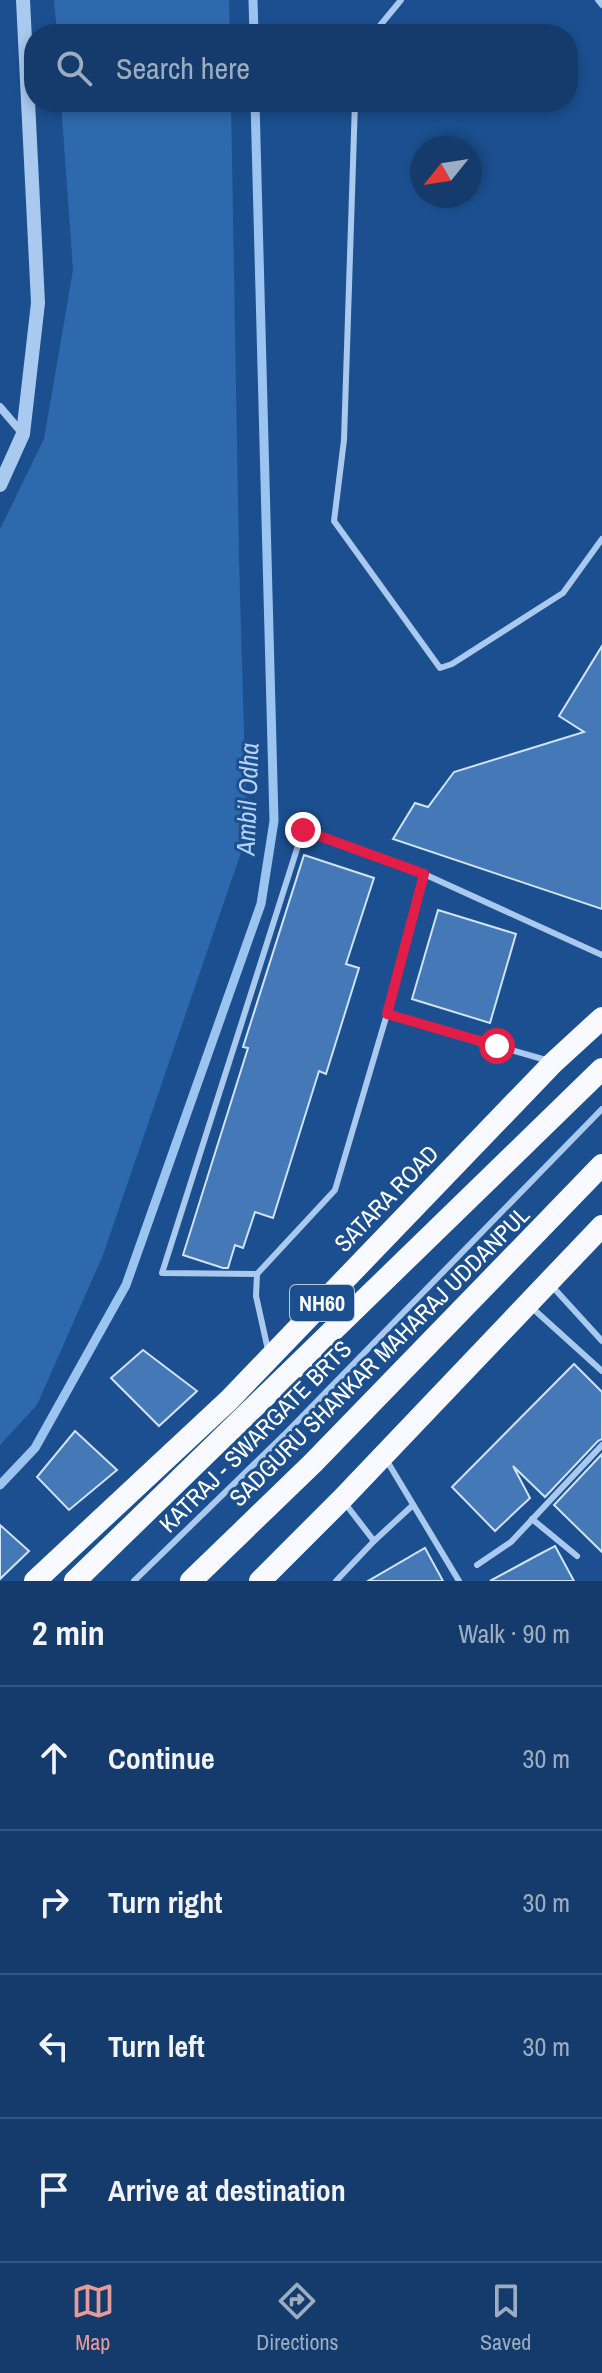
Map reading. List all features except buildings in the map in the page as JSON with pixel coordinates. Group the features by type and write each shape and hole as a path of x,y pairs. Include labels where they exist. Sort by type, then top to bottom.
{"highway":[{"name":"SATARA ROAD","path":"35,1581 229,1400 553,1063 602,1018"},
{"name":"SADGURU SHANKAR MAHARAJ UDDANPUL","path":"75,1581 602,1069"},
{"name":"SADGURU SHANKAR MAHARAJ UDDANPUL","path":"191,1581 313,1463 602,1165"},
{"path":"260,1581 384,1456 602,1226"}],"street":[{"path":"23,0 24,24"},
{"path":"0,485 23,434 38,303 29,112"},
{"path":"0,407 23,434"}],"lane":[{"path":"381,24 401,0"},
{"path":"598,0 602,5"},
{"path":"355,112 344,440 334,521 440,668 452,664 563,593 602,539"},
{"path":"257,1274 162,1273 303,830 424,874 602,955"},
{"path":"270,1357 256,1296 257,1274 335,1190 424,874"},
{"path":"387,1014 553,1063"},
{"name":"KATRAJ - SWARGATE BRTS","path":"134,1581 284,1435 602,1109"},
{"path":"548,1283 602,1341"},
{"path":"528,1304 602,1371"},
{"path":"477,1565 511,1542 602,1445"},
{"path":"384,1456 459,1581"},
{"path":"342,1499 374,1541"},
{"path":"336,1581 413,1505"},
{"path":"532,1519 577,1556"}],"shaded area":[{"path":"54,0 229,0 230,24 56,24"},
{"path":"62,112 231,112 247,835 103,1255 37,1405 0,1445 0,529 44,439 73,270"}],"waterway":[{"name":"Ambil Odha","path":"253,0 254,24"},
{"name":"Ambil Odha","path":"0,1485 35,1448 126,1285 261,904 274,821 255,112"}],"route":[{"path":"303,830 424,874 387,1014 497,1046"}]}
